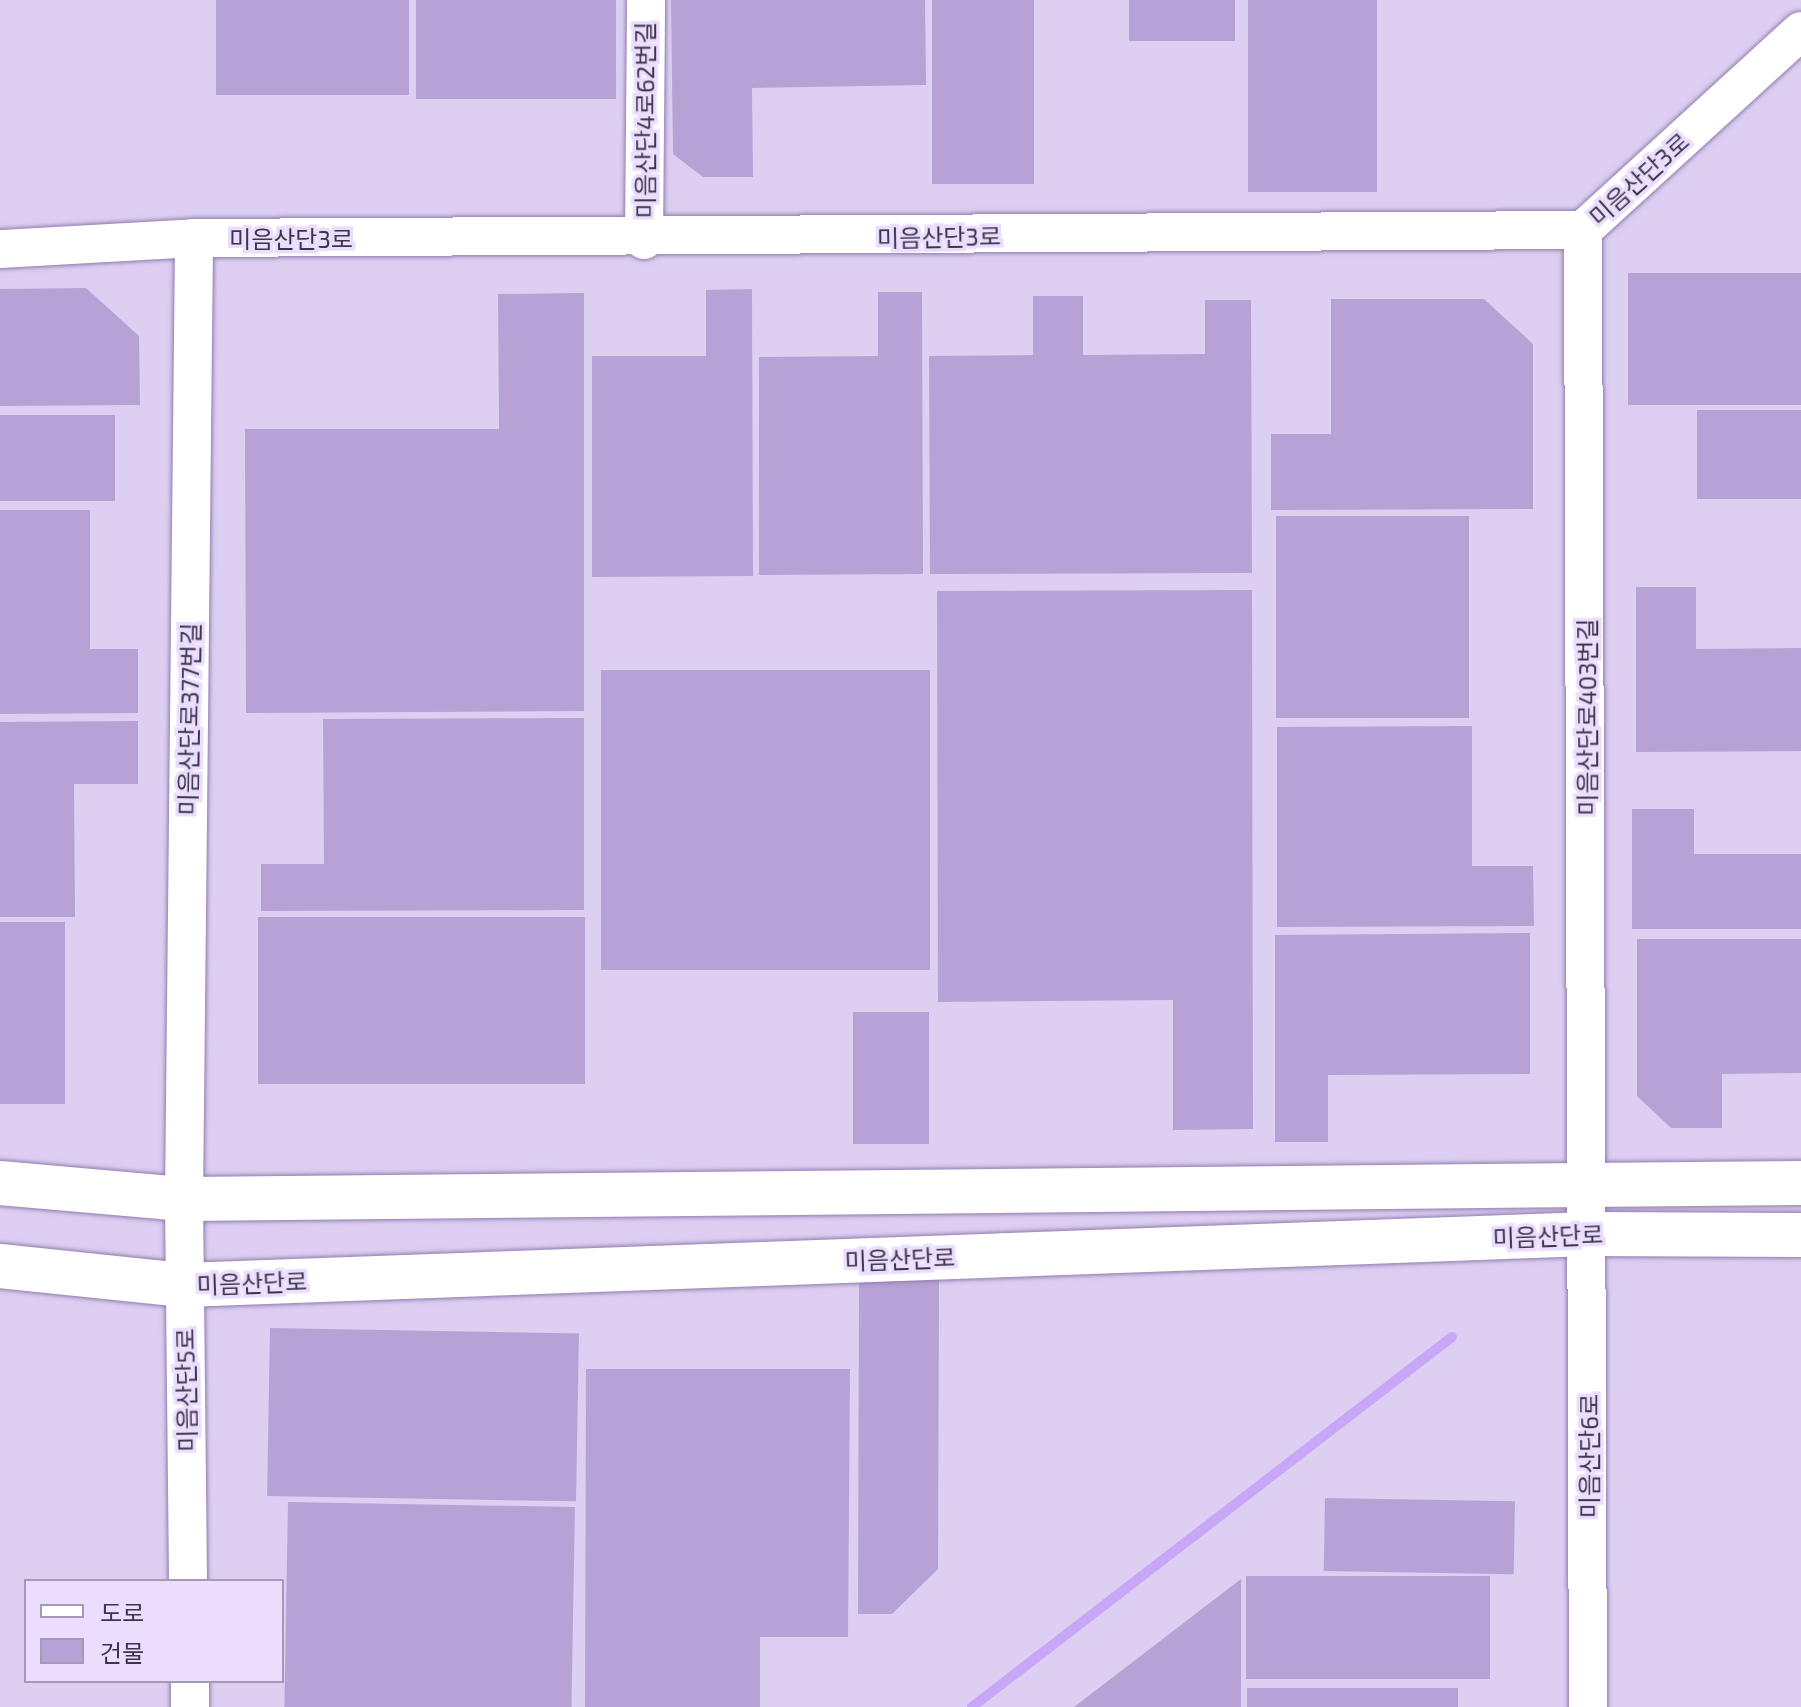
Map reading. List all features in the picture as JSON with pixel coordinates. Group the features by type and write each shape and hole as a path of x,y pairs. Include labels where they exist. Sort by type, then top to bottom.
{"street":[{"name":"미음산단4로62번길","path":"644,240 646,0"},
{"name":"미음산단3로","path":"0,249 194,238 644,240 1583,230 1801,31"},
{"name":"미음산단로403번길","path":"1583,230 1590,1206"},
{"name":"미음산단로377번길","path":"184,1199 194,238"},
{"name":"미음산단로","path":"0,1183 184,1199 1590,1206 1801,1235"},
{"name":"미음산단로","path":"0,1266 184,1285 1590,1206 1801,1183"},
{"name":"미음산단5로","path":"184,1199 188,1579"},
{"name":"미음산단6로","path":"1588,1707 1590,1206"},
{"path":"190,1683 190,1707"}],"shaded area":[{"path":"0,0 1801,0 1801,1707 0,1707"}],"building":[{"path":"216,0 409,0 409,95 216,95"},
{"path":"416,0 616,0 616,99 416,99"},
{"path":"671,0 925,0 926,85 752,88 753,177 703,177 673,154"},
{"path":"932,0 1034,0 1034,184 932,184"},
{"path":"1129,0 1235,0 1235,41 1129,41"},
{"path":"1248,0 1377,0 1377,192 1248,192"},
{"path":"1628,273 1801,273 1801,405 1628,405"},
{"path":"86,288 139,336 140,405 0,406 0,289"},
{"path":"752,289 753,576 592,577 592,356 706,356 706,290"},
{"path":"878,292 922,292 923,574 759,575 759,357 878,356"},
{"path":"584,293 584,711 246,713 245,429 499,429 498,294"},
{"path":"1033,296 1083,296 1083,355 1205,354 1205,300 1251,300 1252,573 930,574 929,356 1033,355"},
{"path":"1331,299 1484,299 1533,344 1533,509 1271,510 1271,434 1331,434"},
{"path":"1697,410 1801,410 1801,499 1697,499"},
{"path":"0,415 115,415 115,501 0,501"},
{"path":"0,510 90,510 90,649 138,649 138,713 0,714"},
{"path":"1276,516 1469,516 1469,718 1276,718"},
{"path":"1636,587 1696,587 1696,649 1801,648 1801,751 1636,752"},
{"path":"1252,590 1253,1129 1173,1130 1173,1000 938,1002 937,591"},
{"path":"601,670 930,670 930,970 601,970"},
{"path":"584,718 584,910 261,911 261,864 324,864 323,719"},
{"path":"138,721 138,784 74,784 75,917 0,917 0,722"},
{"path":"1472,726 1472,866 1533,866 1534,926 1277,927 1277,727"},
{"path":"1632,809 1694,809 1694,854 1801,854 1801,929 1632,929"},
{"path":"258,917 585,917 585,1084 258,1084"},
{"path":"0,922 65,922 65,1104 0,1104"},
{"path":"1530,933 1530,1074 1328,1075 1328,1142 1275,1142 1275,935"},
{"path":"1637,939 1801,939 1801,1073 1722,1074 1722,1128 1671,1128 1637,1096"},
{"path":"853,1012 929,1012 929,1144 853,1144"},
{"path":"859,1278 939,1278 938,1569 892,1614 858,1614"},
{"path":"270,1328 579,1333 576,1501 267,1496"},
{"path":"586,1369 850,1369 848,1637 760,1637 760,1707 585,1707"},
{"path":"1325,1498 1515,1501 1514,1574 1324,1571"},
{"path":"288,1502 575,1507 571,1707 284,1707"},
{"path":"1246,1576 1490,1576 1490,1679 1246,1679"},
{"path":"1241,1579 1241,1707 1074,1707"},
{"path":"1247,1688 1458,1688 1458,1707 1247,1707"}],"waterway":[{"path":"972,1707 1452,1337"}]}
